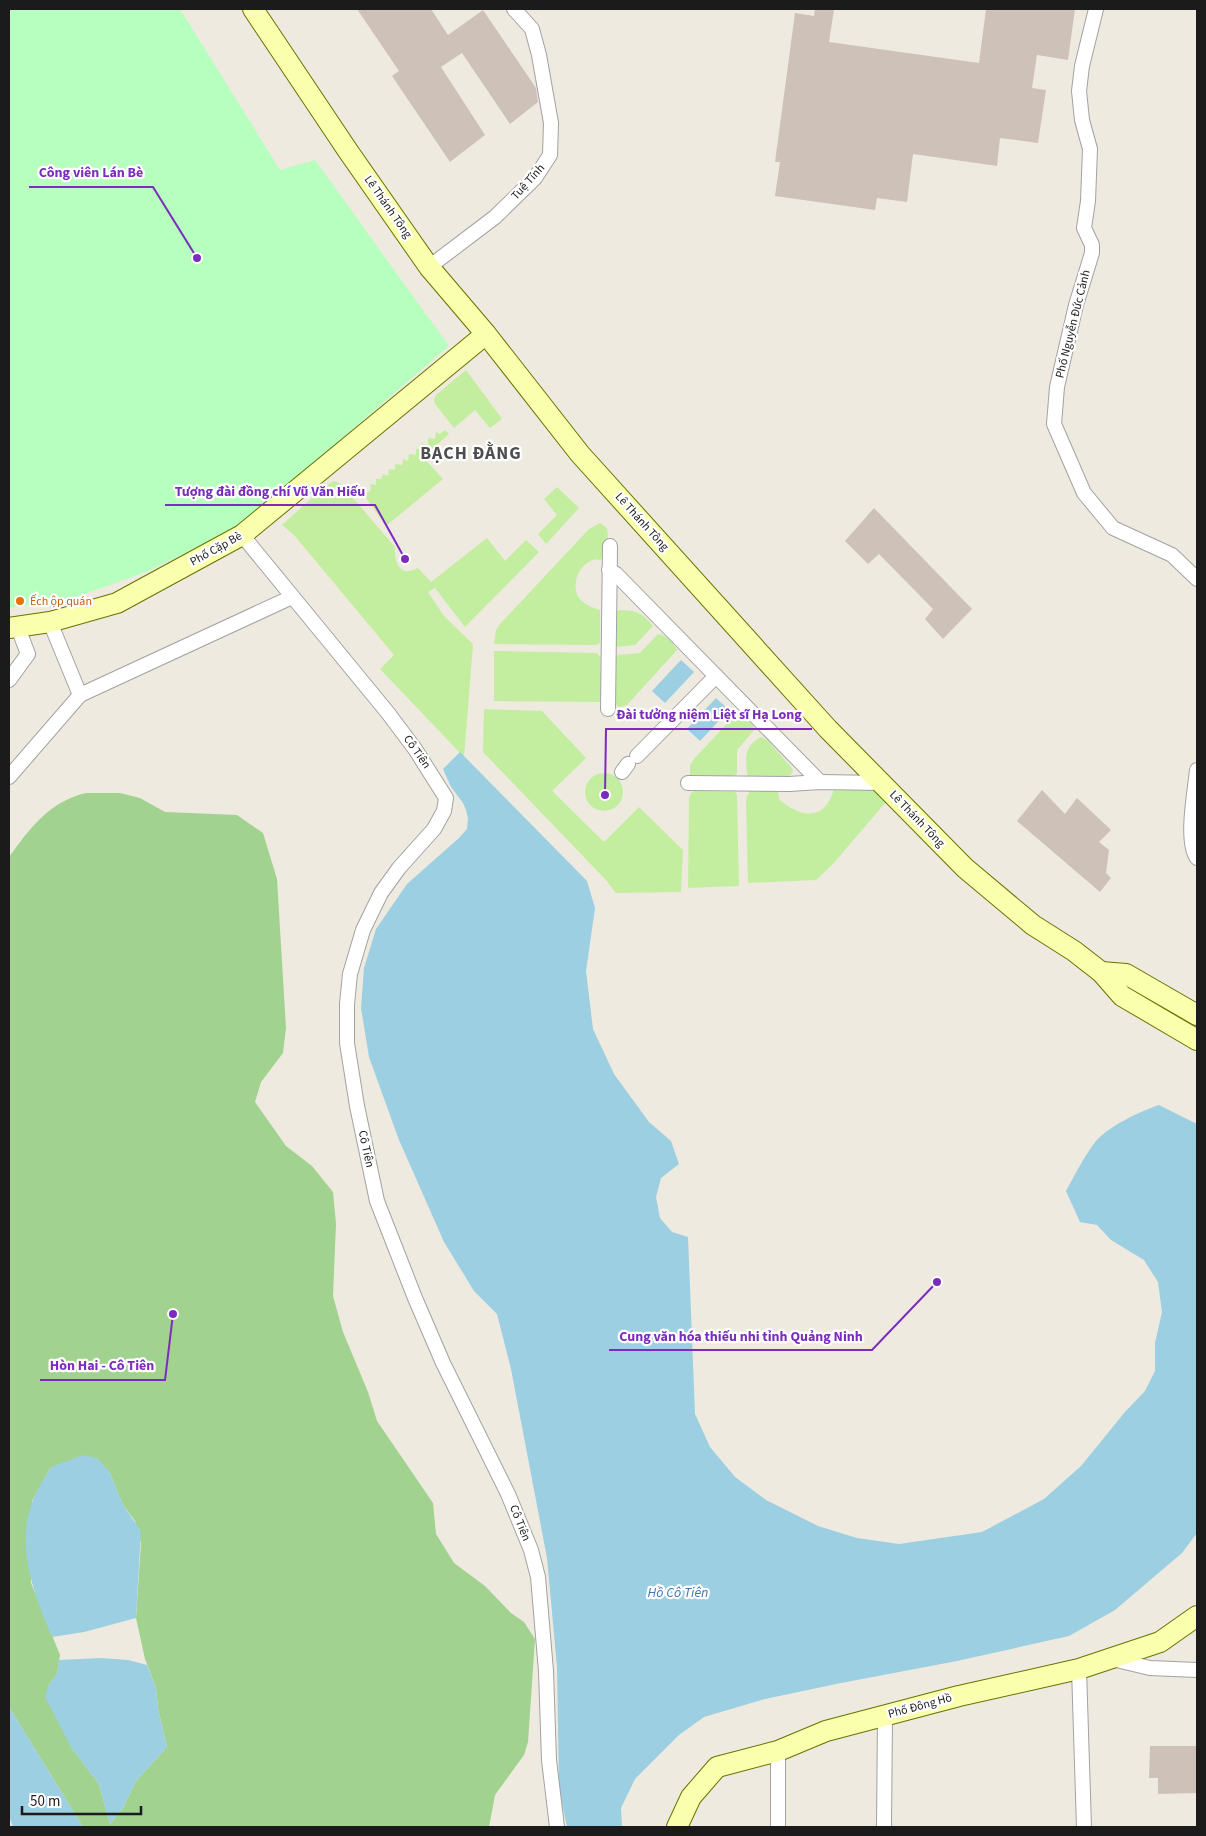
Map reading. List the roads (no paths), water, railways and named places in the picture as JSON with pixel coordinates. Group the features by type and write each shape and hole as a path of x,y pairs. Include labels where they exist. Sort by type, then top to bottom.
{"main road":[{"name":"Lê Thánh Tông","path":"253,9 348,151 429,267 486,334 580,454 828,729 965,868 1033,925 1101,972 1122,996 1197,1040"},
{"name":"Phố Cặp Bè","path":"13,628 50,622 117,603 242,535 486,334"},
{"path":"1101,972 1126,974 1197,1015"},
{"name":"Phố Đông Hồ","path":"677,1827 691,1797 717,1767 778,1751 826,1731 885,1715 1079,1669 1160,1642 1197,1616"}],"street":[{"name":"Tuệ Tĩnh","path":"429,267 495,217 535,178 550,156 551,123 539,55 532,29 514,9"},
{"name":"Phố Nguyễn Đức Cảnh","path":"1096,9 1082,66 1079,91 1082,120 1090,149 1088,201 1084,228 1092,245 1092,253 1076,305 1057,387 1054,424 1084,493 1113,528 1172,555 1197,579"},
{"name":"Cô Tiên","path":"242,535 403,733 433,775 446,798 444,811 434,828 399,868 386,887 363,930 350,974 347,1043 357,1106 377,1201 415,1298 444,1363 508,1494 531,1550 538,1577 546,1672 549,1760 557,1827"},
{"path":"608,709 610,546"},
{"path":"609,570 616,574 820,782"},
{"path":"9,777 80,695 292,597"},
{"path":"50,622 80,695"},
{"path":"9,680 28,654 13,628"},
{"path":"629,764 716,676"},
{"path":"1197,770 1191,818 1193,852 1197,858"},
{"path":"688,783 881,783"},
{"path":"1110,1658 1150,1668 1197,1670"},
{"path":"1079,1669 1084,1827"},
{"path":"884,1827 885,1715"},
{"path":"778,1751 778,1827"}],"water":[{"path":"681,660 694,672 665,703 652,691"},
{"path":"716,698 729,710 700,741 687,729"},
{"name":"Hồ Cô Tiên","path":"460,752 587,881 595,908 586,971 593,1029 614,1074 649,1122 671,1141 679,1164 661,1178 656,1197 660,1218 672,1232 688,1237 695,1414 710,1447 735,1477 766,1500 818,1526 857,1538 899,1544 982,1532 1044,1499 1081,1466 1125,1412 1145,1391 1155,1371 1155,1343 1162,1312 1158,1282 1144,1260 1111,1240 1097,1225 1080,1222 1066,1191 1096,1141 1109,1130 1143,1111 1159,1105 1197,1124 1197,1533 1182,1553 1115,1610 1069,1636 957,1661 765,1699 704,1717 679,1735 635,1779 621,1808 622,1827 567,1827 559,1788 557,1667 547,1558 511,1369 497,1314 474,1291 444,1242 399,1140 369,1057 361,1008 364,968 376,929 407,884 467,829 468,818 466,810 451,787 443,769"},
{"path":"83,1455 97,1458 109,1471 123,1505 141,1531 136,1618 84,1632 52,1637 33,1587 29,1570 26,1552 28,1517 35,1496 51,1467"},
{"path":"101,1658 128,1660 147,1665 156,1688 158,1709 167,1747 136,1781 123,1808 110,1824 99,1784 71,1747 45,1697 48,1686 57,1674 59,1660"},
{"path":"9,1707 83,1827 13,1827 9,1816"}],"place":[{"name":"Công viên Lán Bè","path":"197,258"},
{"name":"Tượng đài đồng chí Vũ Văn Hiếu","path":"405,559"},
{"name":"Ếch ộp quán","path":"20,601"},
{"name":"Đài tưởng niệm Liệt sĩ Hạ Long","path":"605,795"},
{"name":"Cung văn hóa thiếu nhi tỉnh Quảng Ninh","path":"937,1282"},
{"name":"Hòn Hai - Cô Tiên","path":"173,1314"}],"district":[{"name":"BẠCH ĐẰNG","path":"471,453"}]}
